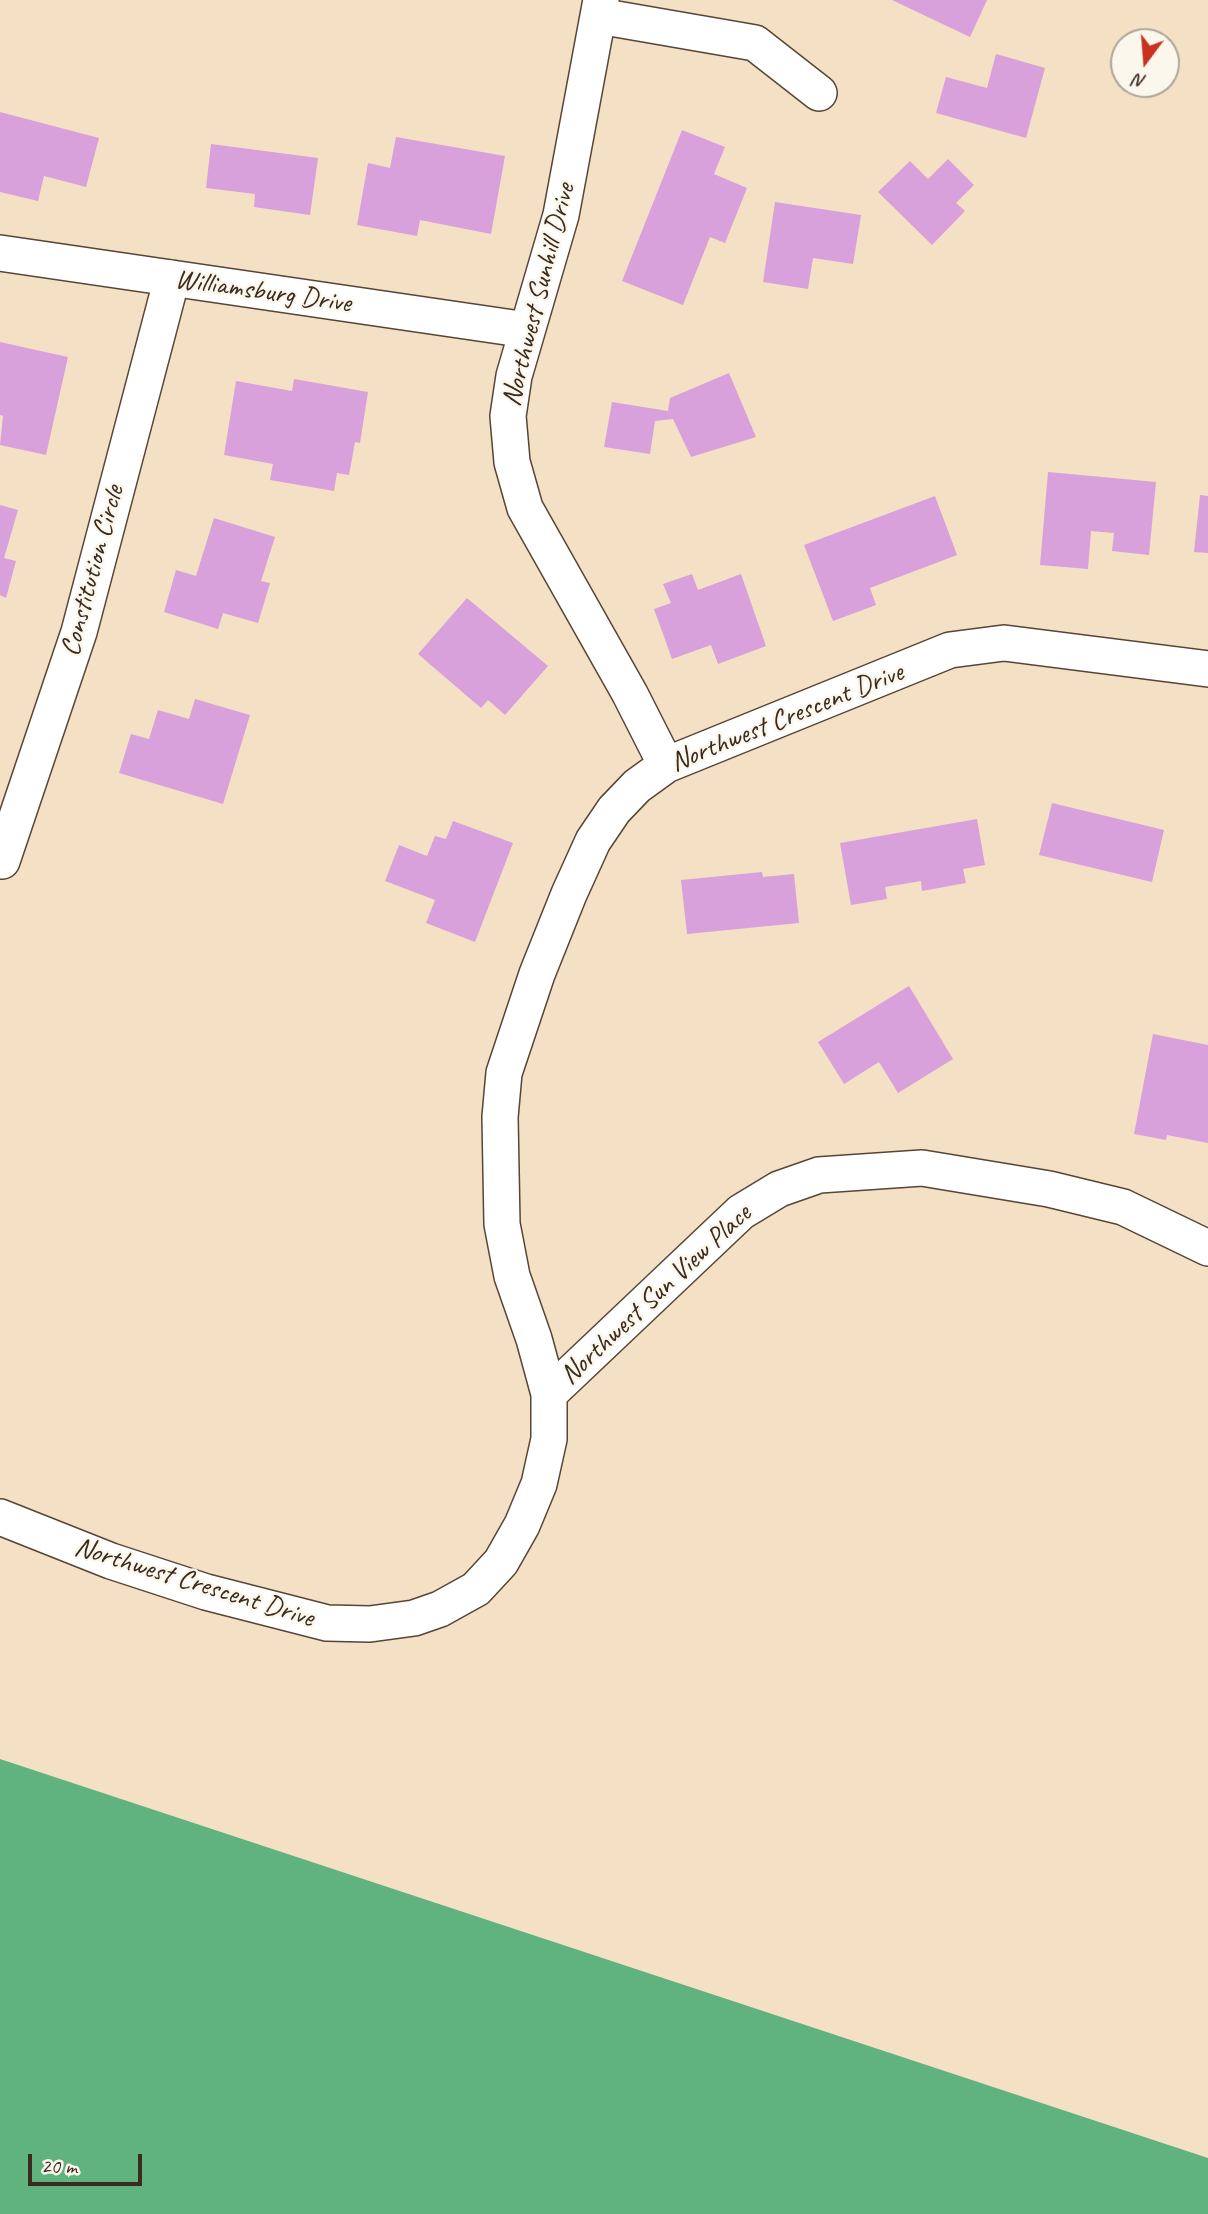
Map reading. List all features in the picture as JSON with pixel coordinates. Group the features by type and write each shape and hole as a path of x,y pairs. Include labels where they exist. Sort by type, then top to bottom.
{"street":[{"path":"600,8 755,43 819,93"},
{"name":"Northwest Sunhill Drive","path":"600,8 561,215 514,376 508,416 512,462 525,508 630,694 666,765"},
{"name":"Williamsburg Drive","path":"0,253 527,330"},
{"name":"Constitution Circle","path":"2,861 79,632 172,278"},
{"name":"Northwest Crescent Drive","path":"0,1517 111,1561 280,1613 327,1623 370,1625 414,1618 440,1609 476,1589 502,1562 539,1484 549,1439 549,1394 534,1339 512,1276 502,1224 500,1117 504,1073 537,974 593,841 614,810 637,786 666,765 950,650 1004,643 1208,669"},
{"name":"Northwest Sun View Place","path":"549,1394 741,1212 779,1189 819,1175 922,1168 1049,1189 1123,1207 1208,1248"}],"green space":[{"path":"0,1759 1208,2158 1208,2214 0,2214"}],"building":[{"path":"892,0 987,0 970,37"},
{"path":"996,54 1045,68 1026,138 936,113 946,77 987,88"},
{"path":"0,112 99,138 86,187 44,176 38,201 0,192"},
{"path":"682,130 725,147 714,174 747,188 725,243 710,237 683,305 622,281"},
{"path":"396,137 505,156 491,234 420,220 417,236 357,225 368,163 390,168"},
{"path":"211,144 318,158 310,215 254,207 255,194 206,188"},
{"path":"948,159 974,185 956,203 965,211 932,245 878,192 910,161 928,179"},
{"path":"775,202 861,215 853,264 813,258 808,289 763,282"},
{"path":"0,342 68,357 46,455 0,445 3,416 0,415"},
{"path":"729,373 756,437 691,457 673,419 655,421 650,454 604,447 612,402 668,411 670,398"},
{"path":"294,379 368,392 360,443 355,442 349,475 337,473 334,491 270,480 273,464 224,455 236,381 292,391"},
{"path":"1048,472 1156,482 1149,555 1112,551 1114,533 1091,531 1088,569 1040,565"},
{"path":"1200,495 1208,496 1208,553 1194,552"},
{"path":"935,496 957,555 870,588 876,605 833,621 804,545"},
{"path":"0,505 18,510 4,558 16,561 6,598 0,595"},
{"path":"214,518 275,537 261,581 270,583 258,623 223,613 218,629 164,612 176,570 196,576"},
{"path":"692,574 698,590 741,574 766,646 718,664 711,645 672,659 654,609 671,603 663,584"},
{"path":"467,598 548,666 505,715 488,700 481,708 418,654"},
{"path":"195,699 250,715 223,804 119,773 131,734 149,739 158,710 189,719"},
{"path":"1052,803 1164,830 1152,882 1039,855"},
{"path":"977,819 985,865 963,869 966,883 922,891 921,881 885,887 887,899 851,905 840,843"},
{"path":"453,821 513,843 475,942 426,923 435,900 385,881 399,845 427,856 435,836 446,839"},
{"path":"762,872 763,877 794,874 799,923 687,934 681,880"},
{"path":"909,986 953,1059 898,1093 879,1062 844,1084 818,1042"},
{"path":"1153,1034 1208,1045 1208,1143 1167,1135 1166,1140 1134,1134"}]}
